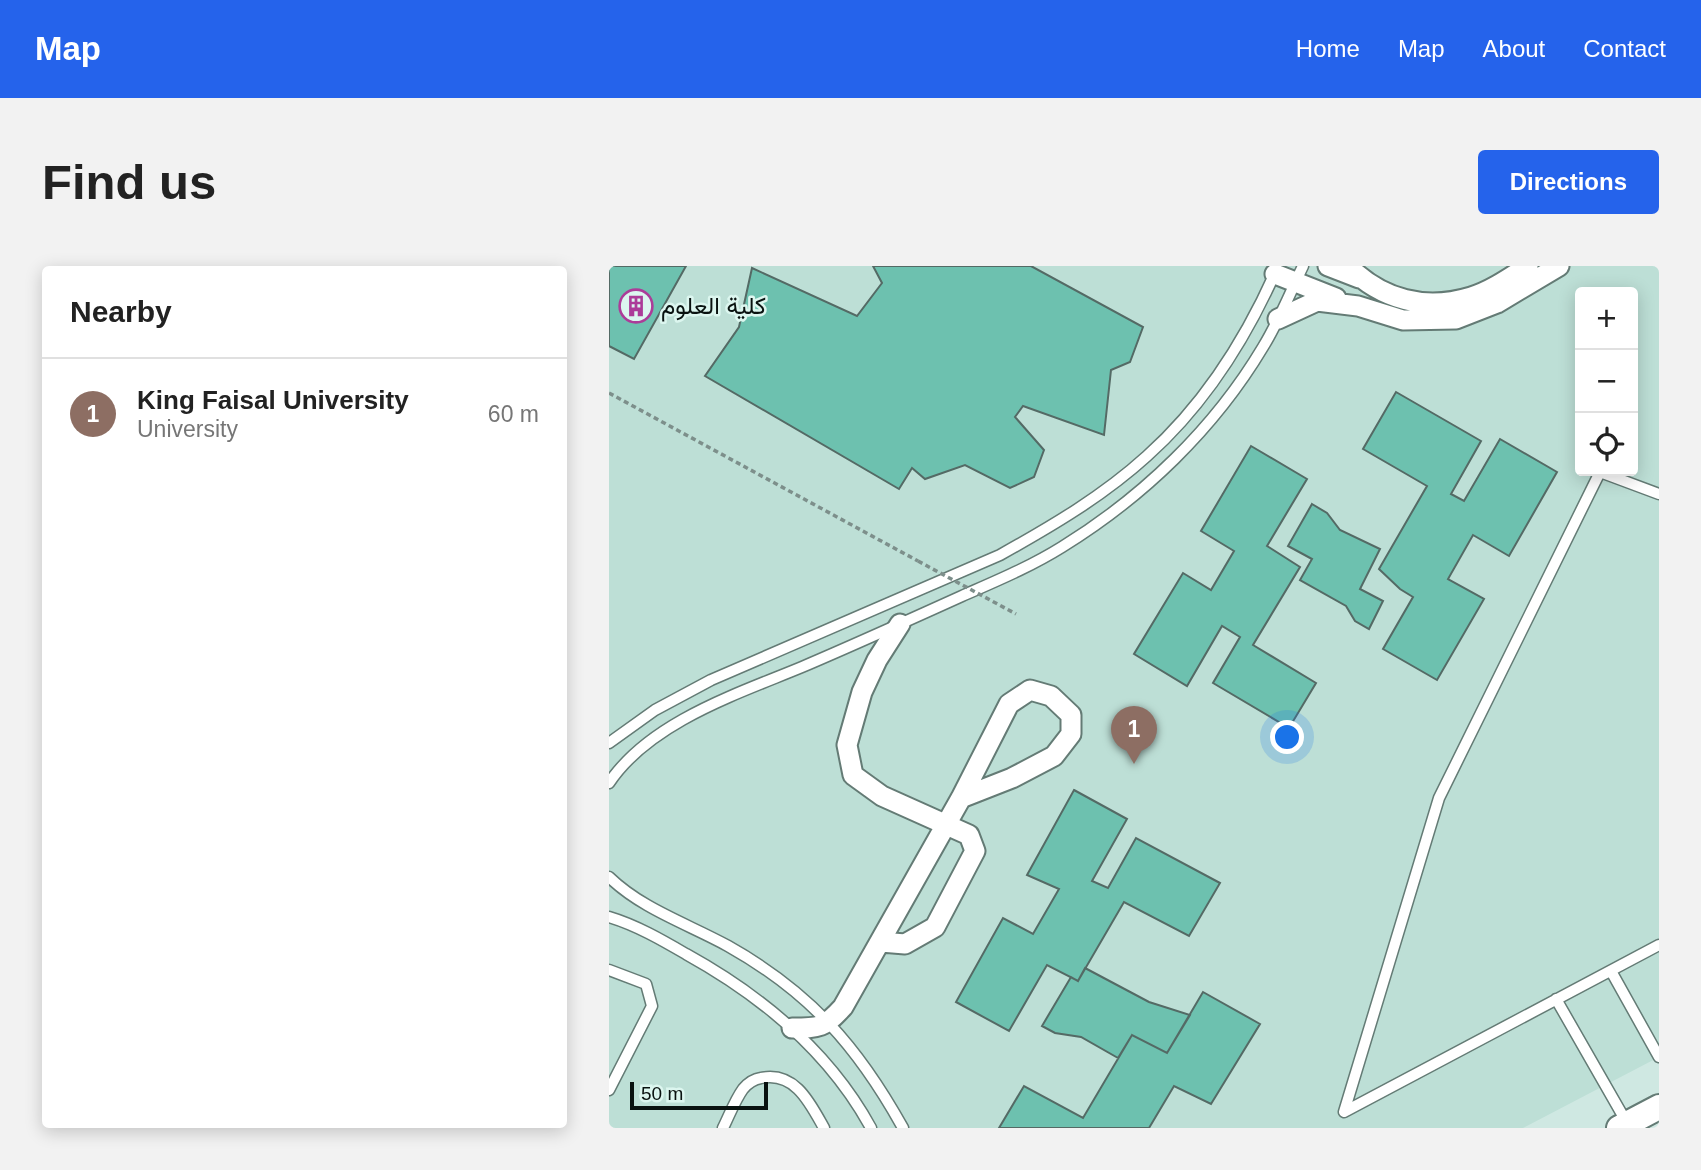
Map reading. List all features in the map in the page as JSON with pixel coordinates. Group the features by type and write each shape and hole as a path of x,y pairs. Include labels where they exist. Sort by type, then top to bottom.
{"street":[{"path":"1328,266 1354,272 1388,296 1424,304 1472,297 1528,266"},
{"path":"1278,319 1317,301 1352,305 1403,320 1456,318 1497,303 1559,266"},
{"path":"1277,270 1299,274 1352,305"},
{"path":"881,942 905,944 935,928 975,851 969,835 883,796 853,775 847,745 862,692 877,660 900,624"},
{"path":"792,1028 819,1028 828,1023 842,1007 961,798 1009,704 1030,690 1051,696 1071,715 1071,734 1054,756 1013,778 961,798"},
{"path":"1623,1126 1659,1107"}],"lane":[{"path":"609,743 655,710 711,680 1000,555 1045,530 1095,497 1149,455 1219,374 1242,338 1277,270"},
{"path":"609,782 619,768 670,727 721,701 900,624 1050,554 1104,520 1204,429 1257,356 1299,274"},
{"path":"1659,494 1600,472 1439,798 1344,1112 1659,945"},
{"path":"609,877 634,898 729,947 772,973 807,1000 858,1057 903,1128"},
{"path":"609,917 658,937 758,998 792,1028 839,1078 871,1128"},
{"path":"609,970 646,984 652,1006 609,1090"},
{"path":"1611,971 1659,1057"},
{"path":"1556,999 1623,1126"},
{"path":"723,1128 744,1088 755,1079 772,1076 792,1082 809,1101 824,1128"}],"path":[{"path":"609,393 1016,614"}],"shaded area":[{"path":"609,266 1659,266 1659,1057 1523,1128 609,1128"}],"building":[{"name":"كلية العلوم","path":"609,266 686,266 634,359 609,346"},
{"path":"873,266 1031,266 1143,327 1130,362 1111,370 1104,435 1023,406 1015,417 1044,450 1034,477 1010,488 965,465 925,479 912,468 899,489 705,376 739,327 752,268 857,316 882,283"},
{"path":"1396,392 1481,441 1451,494 1464,501 1500,439 1557,472 1509,556 1473,535 1448,579 1484,599 1437,680 1383,649 1413,597 1379,569 1427,486 1363,449"},
{"path":"1251,446 1307,479 1267,546 1300,567 1253,645 1316,683 1289,728 1213,683 1240,637 1222,626 1187,686 1134,654 1183,573 1211,590 1234,551 1201,531"},
{"path":"1312,504 1327,513 1340,530 1380,549 1360,589 1383,601 1369,629 1355,621 1346,606 1300,580 1312,559 1288,546"},
{"path":"1074,790 1127,819 1092,881 1108,888 1136,838 1220,883 1189,936 1124,902 1078,981 1047,965 1009,1031 956,1002 1003,918 1033,934 1059,889 1027,875"},
{"path":"1085,968 1149,1002 1190,1015 1167,1053 1132,1035 1118,1058 1081,1037 1055,1033 1042,1026 1071,977 1078,981"},
{"path":"1203,992 1260,1024 1211,1104 1174,1086 1149,1128 999,1128 1024,1086 1083,1118 1132,1035 1167,1053"}],"place":[{"name":"كلية العلوم","path":"636,306"},
{"name":"King Faisal University","path":"1134,764"}]}
